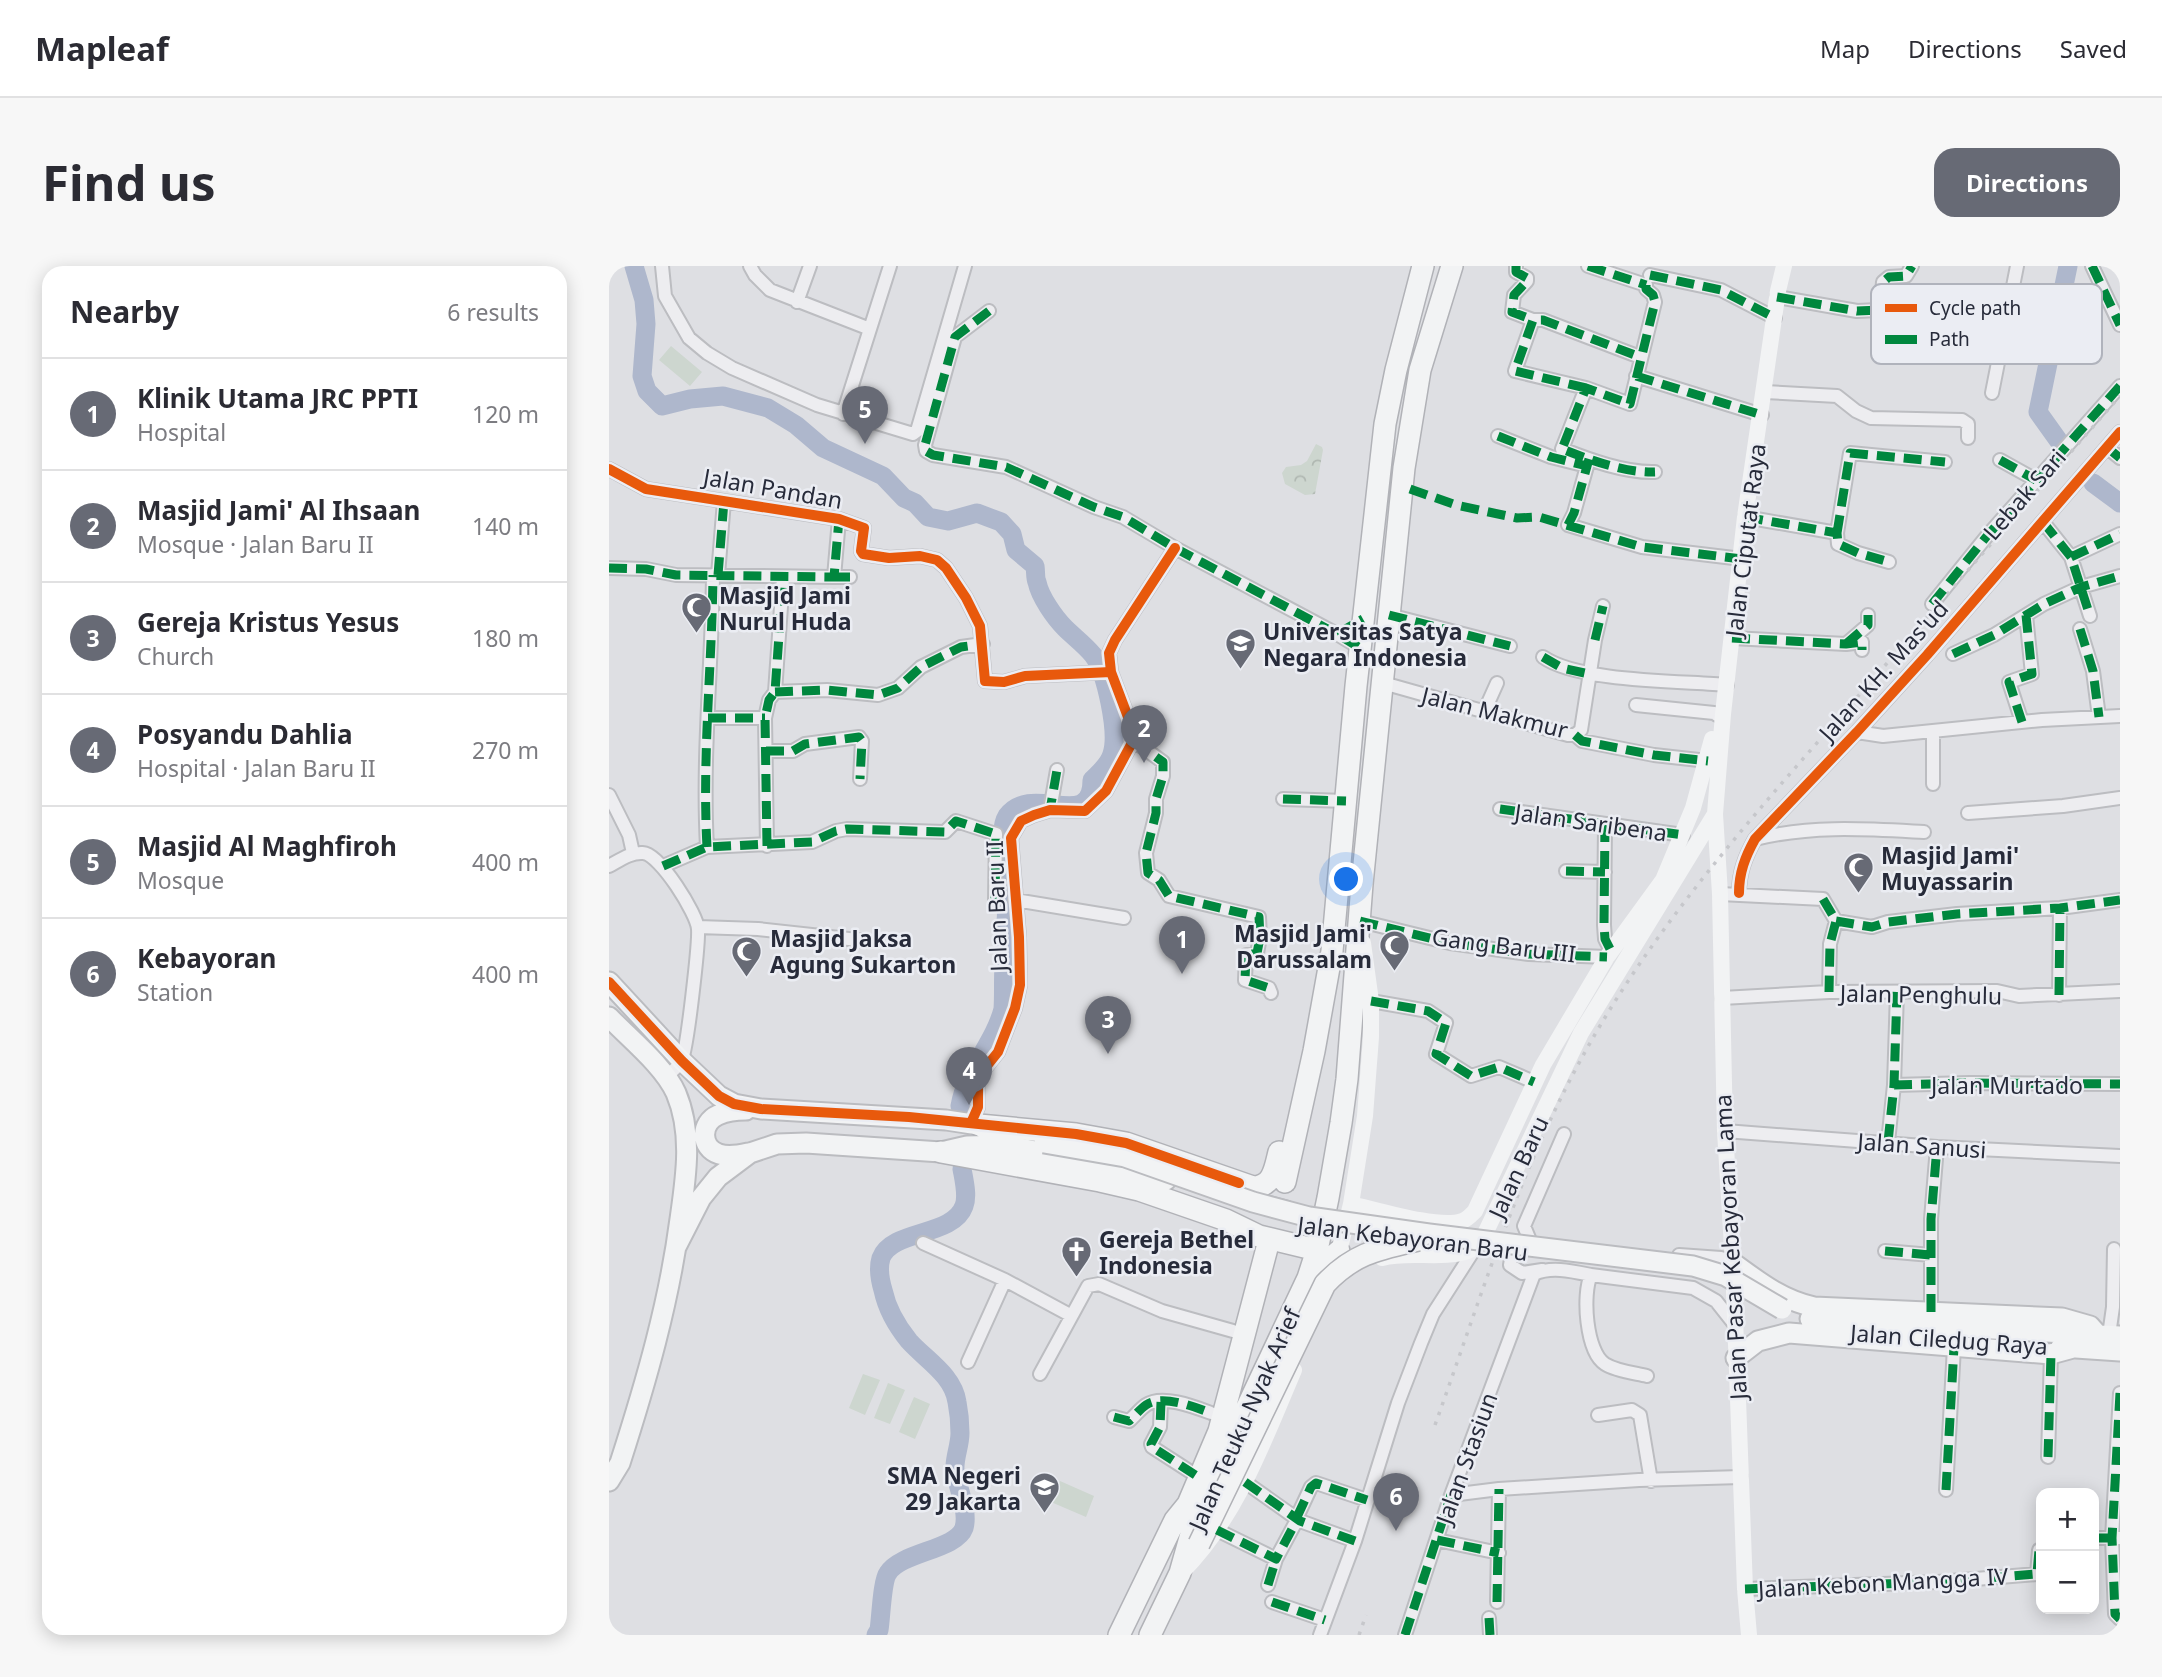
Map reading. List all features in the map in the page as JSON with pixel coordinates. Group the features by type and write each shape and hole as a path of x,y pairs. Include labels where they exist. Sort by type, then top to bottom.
{"highway":[{"path":"1285,1182 1327,985 1385,424 1423,266"},
{"path":"1410,317 1433,266"},
{"path":"1434,324 1444,266"},
{"path":"1434,324 1452,266"},
{"name":"Jalan Teuku Nyak Arief","path":"1119,1635 1175,1520 1192,1508 1308,1278 1317,1250 1341,1123 1406,456 1420,370 1434,324"},
{"path":"975,1124 1076,1134 1126,1143 1240,1183 1261,1187 1271,1179 1275,1171 1331,881 1342,852"},
{"path":"941,1152 1139,1190 1226,1220 1263,1242 1317,1250"},
{"path":"1226,1220 1242,1213 1247,1204 1246,1192 1240,1183"},
{"path":"1203,1471 1211,1413 1233,1331 1263,1242"},
{"name":"Jalan Teuku Nyak Arief","path":"1192,1508 1219,1431 1263,1242"},
{"path":"1150,1635 1181,1563 1325,1283 1345,1264 1365,1253 1425,1247"},
{"path":"1308,1278 1339,1251"},
{"path":"1135,1635 1181,1563 1192,1508"}],"main road":[{"name":"Jalan Ciputat Raya","path":"1715,814 1720,715 1727,685 1745,517 1762,415 1777,297 1784,266"},
{"name":"Jalan Baru","path":"1351,1204 1453,1223 1466,1220 1475,1211 1534,1082 1609,954 1663,880 1683,835 1720,715"},
{"name":"Jalan Baru","path":"1474,1250 1493,1220 1581,1033 1715,814"},
{"name":"Jalan Pasar Kebayoran Lama","path":"1715,814 1720,894 1725,1131 1749,1635"},
{"name":"Jalan Pasar Kebayoran Lama","path":"1707,830 1718,859"},
{"path":"1338,1284 1336,1266 1351,1204 1365,1116 1371,1037 1371,1001 1360,927"},
{"path":"609,982 683,1061 723,1099 761,1109"},
{"path":"609,1017 666,1077 679,1101 687,1133 686,1170 664,1313 647,1380 620,1463 609,1481"},
{"path":"750,1153 717,1153 706,1144 705,1129 713,1118 722,1113 761,1109"},
{"name":"Jalan Kebayoran Baru","path":"761,1109 975,1124 991,1133 1145,1174 1285,1222 1425,1247 1695,1275 1781,1313"},
{"name":"Jalan Kebayoran Baru","path":"676,1247 706,1191 723,1172 750,1153 777,1144 806,1143 941,1152 967,1146 1005,1145 1125,1157 1262,1205 1309,1217 1693,1265 1726,1276 1781,1313"},
{"path":"1425,1247 1430,1228 1437,1222"},
{"path":"1181,1563 1203,1551 1245,1482 1315,1322 1338,1284 1358,1267 1371,1261 1412,1253 1425,1247 1459,1255 1474,1250"},
{"path":"1733,1263 1766,1288 1795,1303 1814,1307 2062,1318 2089,1326 2112,1339"},
{"name":"Jalan Ciledug Raya","path":"1781,1313 1826,1321 1999,1336 2112,1339"},
{"path":"1736,1358 1758,1341 1789,1333 2051,1354 2073,1349"},
{"name":"Jalan Ciledug Raya","path":"1999,1336 2073,1349 2112,1339"}],"street":[{"path":"662,266 665,296 689,338 732,368 817,405 915,433 965,266"},
{"path":"751,266 762,284 770,290 870,328"},
{"path":"797,302 810,266"},
{"path":"843,414 890,266"},
{"path":"1516,266 1516,272 1528,281 1514,295 1512,312 1533,320 1543,320 1640,356"},
{"path":"1588,266 1721,290 1775,318"},
{"path":"1883,284 1889,277 1906,276 1912,266"},
{"path":"2013,284 2017,266"},
{"path":"2092,266 2101,284"},
{"path":"1533,320 1515,370 1586,388 1630,404 1655,302 1655,298 1646,289 1649,275"},
{"path":"2102,287 2120,325"},
{"path":"1777,297 1865,312 1871,310"},
{"path":"989,311 955,337 925,445 926,452 1006,467 1094,507 1123,517 1360,648"},
{"path":"1991,393 1997,364"},
{"path":"1636,376 1762,415"},
{"name":"Lebak Sari","path":"1932,604 2036,480 2120,386"},
{"path":"1586,388 1563,449 1588,463"},
{"path":"1765,393 1837,396 1847,406 1871,418 1962,420 1968,424 1968,438"},
{"name":"Jalan KH. Mas'ud","path":"1739,894 1739,877 1755,839 1857,732 2120,432"},
{"path":"1498,436 1551,457 1655,472"},
{"path":"2108,448 2120,458"},
{"path":"1889,562 1838,544 1837,533 1850,453 1945,462"},
{"path":"2000,460 2036,480"},
{"path":"1588,463 1568,525 1642,547 1742,559"},
{"name":"Jalan Pandan","path":"610,471 646,489 839,519 864,528 861,551 863,554 889,558 920,556 937,560 946,568 966,598 980,626 985,681 1004,682 1025,676 1109,672"},
{"path":"706,847 705,776 715,575 724,501"},
{"path":"1745,517 1837,533"},
{"path":"834,577 839,519"},
{"path":"2042,522 2071,556 2091,616"},
{"path":"2071,556 2120,534"},
{"path":"1175,548 1109,653 1109,672 1134,733 1134,741 1163,762 1163,776 1146,853 1148,873 1159,880 1169,896 1259,917 1260,937 1257,953 1246,955 1245,980 1269,988 1271,993"},
{"path":"609,568 646,569 676,575 850,577"},
{"path":"1953,654 1994,635 2081,587 2120,576"},
{"path":"767,846 765,718 769,700 775,692 783,578"},
{"name":"Jalan Makmur","path":"1383,683 1568,735 1575,734 1581,730 1603,606"},
{"path":"1389,615 1510,646"},
{"path":"1846,644 1868,625 1868,615"},
{"path":"2022,722 2009,682 2032,674 2026,615"},
{"path":"1337,634 1363,619"},
{"path":"2080,629 2093,671 2099,717"},
{"path":"1732,638 1846,644 1862,642 1862,650"},
{"path":"775,692 827,690 878,695 898,688 921,667 961,647 982,644"},
{"path":"1543,657 1562,668 1589,674 1727,685"},
{"path":"1484,712 1497,683"},
{"path":"1636,705 1720,715"},
{"name":"Jalan KH. Mas'ud","path":"1857,732 1883,737 2022,722 2120,716"},
{"path":"708,718 765,718"},
{"path":"1933,732 1933,784"},
{"path":"1575,734 1582,741 1654,755 1708,761"},
{"path":"766,751 793,751 805,744 859,737 862,741 860,779"},
{"name":"Jalan Baru II","path":"975,1124 978,1082 982,1072 998,1052 1015,1008 1020,985 1011,838 1021,821 1052,802 1085,811 1106,791 1112,775 1134,741"},
{"path":"1052,802 1056,770"},
{"path":"609,795 629,835 633,853"},
{"path":"1968,813 2063,806 2120,798"},
{"path":"1283,799 1346,801"},
{"name":"Jalan Saribena","path":"1500,809 1683,835"},
{"path":"663,866 706,847 812,842 847,829 945,832 956,821 996,834 995,900"},
{"path":"1605,824 1605,939 1609,954"},
{"path":"1755,839 1797,831 1837,828 1924,832"},
{"path":"609,866 633,853 649,854 663,866 698,927 683,1061 666,1077"},
{"path":"1566,870 1605,872"},
{"path":"1720,894 1823,900 1836,921 1831,944 1829,992"},
{"path":"1015,900 1124,918"},
{"path":"1836,921 1872,927 1888,922 1957,914 2060,908 2120,900"},
{"path":"2059,995 2060,908"},
{"path":"698,927 758,929 867,942"},
{"name":"Gang Baru III","path":"1360,927 1528,954 1609,954"},
{"name":"Jalan Penghulu","path":"1722,998 1829,992 1997,991 2019,996 2120,990"},
{"path":"1888,1142 1894,1086 1897,992"},
{"path":"1371,1001 1429,1010 1446,1023 1436,1054 1471,1076 1499,1066 1534,1082"},
{"name":"Jalan Murtado","path":"1894,1086 1970,1083 2120,1084"},
{"name":"Jalan Sanusi","path":"1725,1131 1937,1147 2120,1156"},
{"path":"1529,1238 1524,1226 1564,1134"},
{"path":"1931,1312 1931,1219 1937,1147"},
{"path":"1733,1263 1721,1258 1593,1247 1529,1238 1514,1248 1510,1265 1522,1273 1543,1270 1692,1289 1716,1301 1735,1325"},
{"path":"923,1243 1005,1280 1070,1315"},
{"path":"2112,1339 2114,1249"},
{"path":"1320,1635 1355,1541 1398,1403 1433,1314 1474,1250"},
{"path":"1885,1251 1931,1255"},
{"name":"Jalan Stasiun","path":"1405,1635 1451,1495 1534,1274 1543,1270"},
{"path":"1591,1275 1588,1281 1587,1318 1597,1357 1610,1367 1647,1376"},
{"path":"968,1362 1005,1280"},
{"path":"1040,1374 1088,1286 1099,1284 1162,1311 1233,1331"},
{"path":"1946,1490 1954,1347"},
{"path":"2047,1457 2051,1354"},
{"path":"2120,1393 2115,1614 2120,1619"},
{"path":"1161,1402 1160,1427 1152,1447 1203,1471"},
{"path":"1114,1416 1129,1421 1147,1403 1161,1402 1187,1404 1211,1413"},
{"path":"1598,1415 1637,1411 1640,1415 1651,1481"},
{"path":"1451,1495 1499,1489 1741,1477"},
{"path":"1245,1482 1297,1518 1355,1541"},
{"path":"1268,1585 1276,1559 1311,1487 1316,1483 1367,1500"},
{"path":"1497,1602 1499,1489"},
{"path":"1217,1530 1276,1559"},
{"path":"1437,1541 1499,1553"},
{"name":"Jalan Kebon Mangga IV","path":"1745,1589 1938,1582 2037,1574 2039,1551"},
{"path":"1272,1602 1325,1620"},
{"path":"1489,1618 1490,1635"}],"green space":[{"path":"671,346 702,372 690,386 659,360"},
{"path":"1316,444 1323,450 1315,494 1305,495 1285,484 1282,473 1286,467 1301,465 1307,461"},
{"path":"863,1374 880,1380 865,1415 849,1408"},
{"path":"888,1383 905,1390 890,1424 874,1418"},
{"path":"914,1397 930,1404 915,1439 899,1432"},
{"path":"1060,1481 1094,1496 1086,1517 1051,1502"}],"waterway":[{"path":"634,266 644,300 646,324 642,376 647,391 662,406 690,399 723,396 768,408 796,425 823,448 883,476 904,498 915,503 928,517 948,521 977,513 1001,522 1012,534 1016,550 1035,566 1036,579 1048,607 1098,663 1110,703 1114,732 1109,762 1092,780 1089,795 1082,803 1072,806 1031,803 1018,807 1007,816 1003,827 1007,889 1003,1009 968,1081 960,1106"},
{"path":"2064,284 2068,266"},
{"path":"2048,364 2038,412 2058,440"},
{"path":"2093,483 2120,503"},
{"path":"876,1635 888,1573 904,1560 951,1541 964,1528 964,1507 955,1470 960,1433 954,1392 945,1376 909,1341 896,1323 885,1297 880,1270 881,1258 887,1249 897,1242 948,1223 958,1216 966,1198 962,1169"}],"tunnel":[{"path":"1267,1248 1285,1182"}],"railway":[{"path":"1435,1425 1500,1241 1537,1150 1579,1063 1639,964 1709,871 1783,781 2120,396"},
{"path":"1359,1635 1366,1615"}],"marked path":[{"path":"1516,266 1516,272 1527,278 1527,281 1514,295 1512,312 1533,320"},
{"path":"1588,266 1646,285"},
{"path":"1883,284 1889,277 1906,276 1912,266"},
{"path":"2092,266 2101,284"},
{"path":"1650,275 1721,290 1775,318"},
{"path":"1646,285 1655,302 1630,404 1586,388 1562,449 1620,468 1655,472"},
{"path":"2102,287 2120,325"},
{"path":"1777,297 1857,311 1871,310"},
{"path":"989,311 955,337 925,445 926,451 933,455 1006,467 1094,507 1123,517 1360,648"},
{"path":"1586,388 1515,371 1533,320 1543,320 1640,357"},
{"path":"1636,376 1762,415"},
{"path":"1932,604 1987,536 2120,386"},
{"path":"1498,436 1551,457 1587,466"},
{"path":"2108,448 2120,458"},
{"path":"1837,533 1850,453 1945,462"},
{"path":"1568,525 1589,459"},
{"path":"2000,460 2036,480"},
{"path":"1410,489 1456,505 1517,518 1539,517 1642,547 1742,559"},
{"path":"718,575 724,501"},
{"path":"1745,517 1837,533 1838,544 1889,562"},
{"path":"609,568 646,569 676,575 834,577 839,519"},
{"path":"2043,522 2071,557 2090,616"},
{"path":"2071,557 2120,534"},
{"path":"707,847 706,779 713,575"},
{"path":"1953,654 1994,635 2044,604 2081,587 2120,576"},
{"path":"834,577 850,577"},
{"path":"767,846 765,718 769,700 775,692 783,578"},
{"path":"1595,640 1603,606"},
{"path":"1389,615 1510,646"},
{"path":"1846,644 1868,625 1868,615"},
{"path":"2022,722 2009,682 2032,674 2026,615"},
{"path":"1337,634 1363,619"},
{"path":"2080,629 2093,671 2099,717"},
{"path":"1732,638 1846,644 1862,642 1862,650"},
{"path":"775,692 827,690 878,695 898,688 921,667 961,647 983,644"},
{"path":"1543,657 1562,668 1589,674"},
{"path":"708,718 765,718"},
{"path":"1575,735 1582,741 1654,755 1708,761"},
{"path":"766,751 793,751 805,744 859,737 862,741 860,779"},
{"path":"1134,741 1163,762 1163,776 1146,853 1148,873 1159,880 1169,896 1259,917 1260,938 1257,953 1246,955 1245,980 1269,988 1271,993"},
{"path":"1056,810 1050,810 1057,770"},
{"path":"1283,799 1346,801"},
{"path":"1500,809 1683,835"},
{"path":"663,866 707,847 812,842 847,829 945,832 956,821 996,834 995,900"},
{"path":"1605,824 1604,925 1605,939 1611,951"},
{"path":"1566,871 1605,872"},
{"path":"1823,899 1836,921 1830,944 1829,992"},
{"path":"1836,921 1872,927 1888,922 1957,914 2060,908 2120,900"},
{"path":"2059,995 2060,908"},
{"path":"1360,921 1450,943 1529,954 1607,957"},
{"path":"1888,1142 1894,1085 1897,992"},
{"path":"1371,1001 1428,1011 1446,1023 1436,1054 1471,1076 1499,1067 1534,1082"},
{"path":"1894,1085 2120,1084"},
{"path":"1931,1312 1931,1219 1937,1147"},
{"path":"1885,1251 1931,1255"},
{"path":"1946,1490 1954,1347"},
{"path":"2048,1457 2051,1354"},
{"path":"2120,1393 2112,1538 2115,1614 2120,1619"},
{"path":"1114,1417 1129,1421 1146,1405 1161,1401 1179,1403 1211,1413"},
{"path":"1161,1402 1160,1427 1152,1447 1200,1478"},
{"path":"1245,1482 1300,1521 1355,1541"},
{"path":"1297,1517 1311,1487 1316,1483 1367,1500"},
{"path":"1497,1602 1499,1489"},
{"path":"1405,1635 1451,1495"},
{"path":"1217,1530 1276,1559 1298,1518"},
{"path":"2099,1538 2120,1538"},
{"path":"1437,1540 1499,1553"},
{"path":"1745,1589 1938,1582 2037,1574 2039,1551"},
{"path":"1268,1585 1276,1559"},
{"path":"1272,1602 1325,1620"},
{"path":"1489,1618 1490,1635"}],"cycle path":[{"path":"1739,893 1743,865 1755,839 1927,655 2120,432"},
{"path":"609,469 646,489 839,519 864,528 861,551 863,554 889,558 920,556 937,560 946,568 966,598 980,626 985,681 1004,682 1025,676 1111,672"},
{"path":"971,1123 978,1107 978,1082 982,1072 998,1052 1015,1008 1020,985 1011,838 1021,821 1050,810 1085,811 1106,791 1134,739 1111,672 1109,653 1175,548"},
{"path":"609,982 682,1061 719,1096 734,1104 761,1109 909,1117 1076,1134 1126,1143 1239,1183"}],"place":[{"name":"Masjid Al Maghfiroh","path":"865,444"},
{"name":"Masjid Jami Nurul Huda","path":"696,635"},
{"name":"Universitas Satya Negara Indonesia","path":"1240,671"},
{"name":"Masjid Jami' Al Ihsaan","path":"1144,763"},
{"name":"Masjid Jami' Muyassarin","path":"1858,895"},
{"name":"Masjid Jami' Darussalam","path":"1395,973"},
{"name":"Klinik Utama JRC PPTI","path":"1182,974"},
{"name":"Masjid Jaksa Agung Sukarton","path":"747,978"},
{"name":"Gereja Kristus Yesus","path":"1108,1054"},
{"name":"Posyandu Dahlia","path":"969,1105"},
{"name":"Gereja Bethel Indonesia","path":"1076,1279"},
{"name":"SMA Negeri 29 Jakarta","path":"1044,1515"},
{"name":"Kebayoran","path":"1396,1531"}]}
